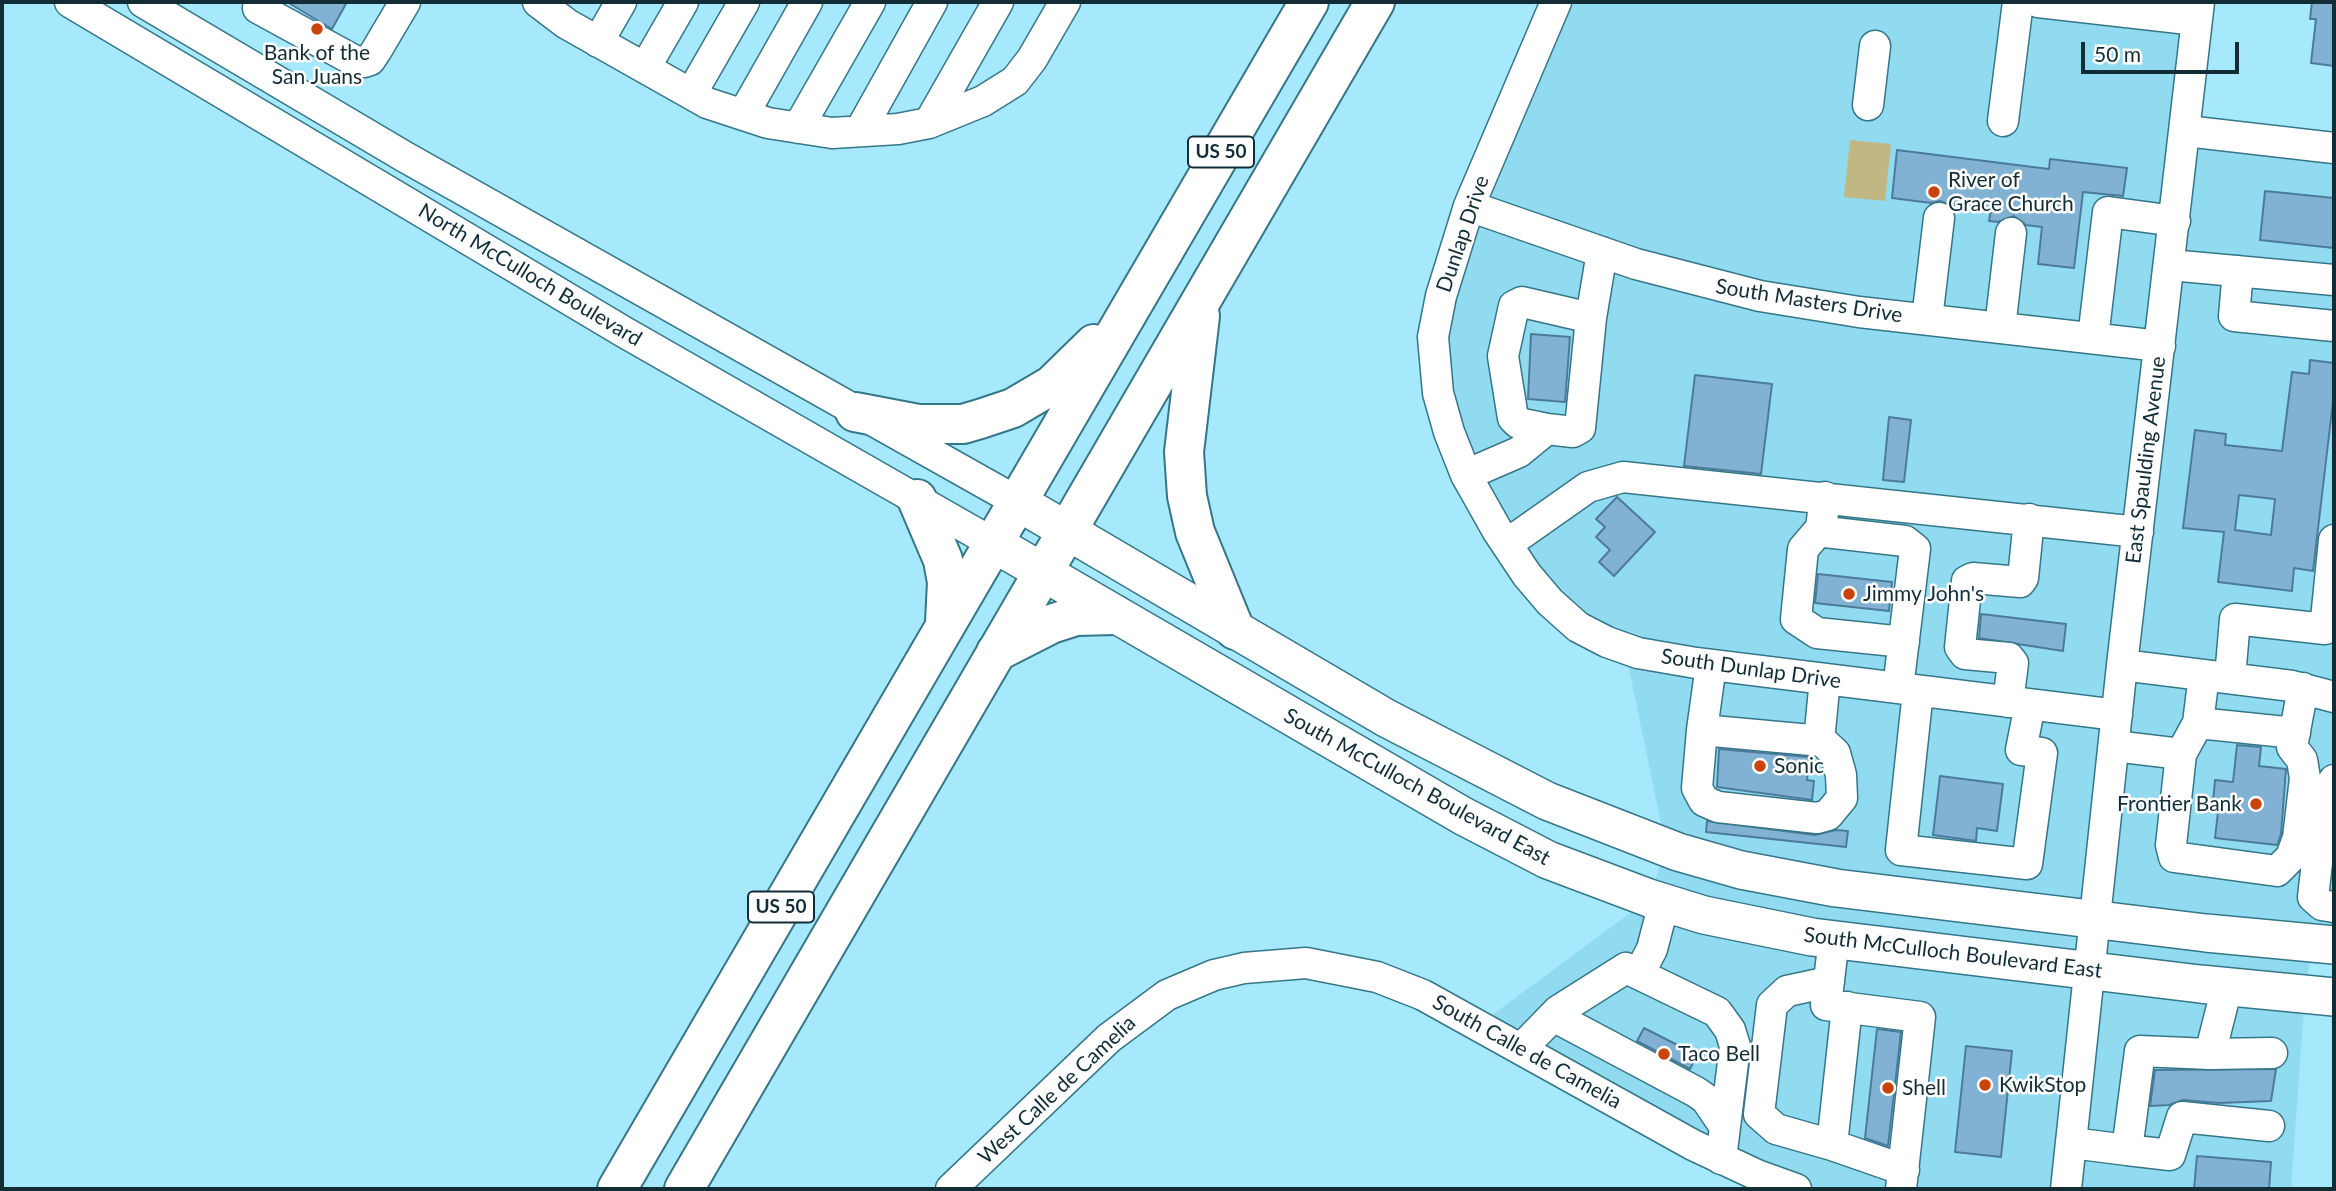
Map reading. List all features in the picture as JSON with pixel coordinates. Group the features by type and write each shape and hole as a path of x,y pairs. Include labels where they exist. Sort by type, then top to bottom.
{"highway":[{"name":"US 50","path":"617,1189 1309,2"},
{"name":"US 50","path":"684,1189 1375,2"},
{"path":"1202,300 1184,452 1186,496 1195,532 1235,630"},
{"path":"855,412 897,421 963,424 1013,408 1052,385 1073,367 1133,301"},
{"path":"917,499 943,560 947,582 945,624"},
{"path":"996,652 1051,624 1076,616 1115,615"}],"main road":[{"name":"North McCulloch Boulevard","path":"1018,502 1067,533"},
{"path":"1067,533 1387,718 1493,774 1589,819 1678,852 1741,870 1836,888 2334,945"},
{"name":"South McCulloch Boulevard East","path":"993,543 1483,827 1597,880 1664,903 1759,928 1834,939 2227,987 2334,996"}],"street":[{"name":"North McCulloch Boulevard","path":"70,2 624,332 993,543"},
{"path":"261,2 257,8 355,61 370,60 405,2"},
{"path":"598,42 621,2"},
{"path":"645,68 683,2"},
{"path":"691,93 744,2"},
{"path":"743,115 807,2"},
{"path":"798,128 870,2"},
{"path":"860,131 932,2"},
{"path":"929,123 998,2"},
{"path":"547,5 598,42 691,93 743,115 832,133 929,123 983,101 1015,81 1032,59 1065,2"},
{"name":"Dunlap Drive","path":"1466,475 1441,404 1433,337 1441,296 1469,206 1556,2"},
{"path":"2003,121 2018,2"},
{"path":"2038,2 2198,11"},
{"name":"North McCulloch Boulevard","path":"154,4 405,157 1018,502"},
{"path":"137,41 154,4"},
{"name":"East Spaulding Avenue","path":"2066,1189 2122,665 2198,11"},
{"path":"1868,105 1875,46"},
{"path":"2186,131 2334,148"},
{"name":"South Masters Drive","path":"1469,206 1688,279 1760,296 1927,319 2160,346"},
{"path":"2093,338 2108,212 2175,221"},
{"path":"1927,319 1939,218"},
{"path":"2000,328 2011,233"},
{"path":"1591,318 1522,302 1514,306 1503,356 1513,418 1518,423 1573,432 1580,428 1591,318 1602,252"},
{"path":"2170,265 2334,280"},
{"path":"2238,271 2234,316 2334,326"},
{"path":"1466,475 1519,452 1547,429"},
{"name":"South Dunlap Drive","path":"1466,475 1507,544 1550,602 1590,634 1638,653 1819,679 2117,715"},
{"path":"1507,544 1578,493 1615,477 1654,478 2138,532"},
{"path":"1825,497 1821,528 1803,549 1795,613 1801,623 1817,633 1904,642"},
{"path":"1821,528 1912,544 1915,549 1904,642 1908,690 1901,850 2027,864 2042,753 2021,750 2019,703 2013,663 2009,658 1965,654 1960,647 1967,582 1973,578 2020,582 2023,578 2029,519"},
{"path":"2303,688 2294,740 2302,760 2305,778 2298,838 2291,857 2277,871 2174,857 2171,845 2181,754 2198,723 2217,677 2235,619 2325,629 2334,540"},
{"path":"1817,633 1819,741"},
{"path":"1702,730 1819,741 1835,754 1841,775 1842,798 1828,815 1817,818 1718,807 1704,801 1697,788 1702,730 1711,665"},
{"path":"2122,665 2303,688 2334,697"},
{"path":"2198,723 2294,740"},
{"path":"2114,746 2181,754"},
{"path":"2334,780 2325,793 2313,897 2322,905 2334,907"},
{"path":"1639,974 1652,949 1664,903"},
{"path":"1829,982 1787,991 1772,1005 1759,1114 1776,1129 1832,1145 1903,1180 1920,1017 1826,1005 1829,982 1834,939"},
{"name":"South Calle de Camelia","path":"1244,968 1306,963 1377,976 1423,995 1721,1159 1796,1189"},
{"name":"West Calle de Camelia","path":"951,1189 1109,1038 1139,1013 1187,984 1244,968"},
{"path":"1522,1048 1553,1016 1626,968 1717,1012 1730,1030 1735,1046 1721,1159"},
{"path":"2210,1054 2227,987"},
{"path":"1832,1145 1847,1007"},
{"path":"1553,1016 1696,1092 1706,1099 1725,1127"},
{"path":"2127,1150 2140,1051 2272,1053"},
{"path":"2072,1143 2170,1155 2182,1117 2269,1126"}],"shaded area":[{"path":"1556,2 2199,2 2186,131 2334,148 2334,944 2312,944 2305,994 2291,1189 1796,1189 1480,1024 1649,899 1666,848 1625,649 1590,634 1466,475 1433,337"},
{"path":"1850,140 1891,144 1885,201 1844,197"}],"building":[{"path":"287,2 347,2 332,29"},
{"path":"2312,2 2334,2 2334,66 2311,63 2316,19 2310,19"},
{"path":"1897,150 2049,169 2050,159 2127,168 2123,196 2083,192 2074,268 2038,264 2042,227 2026,225 2014,216 1998,222 1989,221 1991,210 1950,205 1940,201 1931,203 1892,198"},
{"path":"2265,191 2334,198 2334,248 2260,240"},
{"path":"1531,334 1570,337 1565,402 1528,399"},
{"path":"2310,360 2334,363 2334,393 2313,571 2294,568 2292,591 2218,582 2224,532 2183,528 2195,430 2226,434 2225,445 2282,451 2292,372 2309,374","holes":["2239,495 2275,499 2271,535 2235,530"]},
{"path":"1695,375 1772,384 1761,474 1684,466"},
{"path":"1889,417 1911,420 1904,482 1883,480"},
{"path":"1617,497 1655,532 1614,576 1599,562 1610,550 1596,537 1605,527 1596,519"},
{"path":"1818,574 1892,582 1889,611 1815,603"},
{"path":"1981,614 2066,624 2063,651 1979,638"},
{"path":"2237,745 2261,747 2259,766 2286,769 2281,834 2277,845 2215,838 2219,803 2213,802 2215,780 2233,782"},
{"path":"1719,749 1809,757 1807,780 1814,781 1812,800 1717,787"},
{"path":"1940,776 2003,784 1997,831 1977,828 1976,841 1933,835"},
{"path":"1707,821 1815,835 1836,830 1848,831 1846,847 1706,832"},
{"path":"1644,1028 1697,1055 1690,1069 1637,1041"},
{"path":"1877,1029 1901,1032 1888,1146 1865,1138"},
{"path":"1966,1046 2012,1051 2001,1157 1955,1152"},
{"path":"2276,1069 2271,1101 2219,1103 2183,1100 2169,1105 2150,1106 2155,1070"},
{"path":"2197,1156 2271,1162 2269,1189 2194,1189"}],"place":[{"name":"Bank of the San Juans","path":"317,29"},
{"name":"River of Grace Church","path":"1934,192"},
{"name":"Jimmy John's","path":"1849,594"},
{"name":"Sonic","path":"1760,766"},
{"name":"Frontier Bank","path":"2256,804"},
{"name":"Taco Bell","path":"1664,1054"},
{"name":"KwikStop","path":"1985,1085"},
{"name":"Shell","path":"1888,1088"}]}
